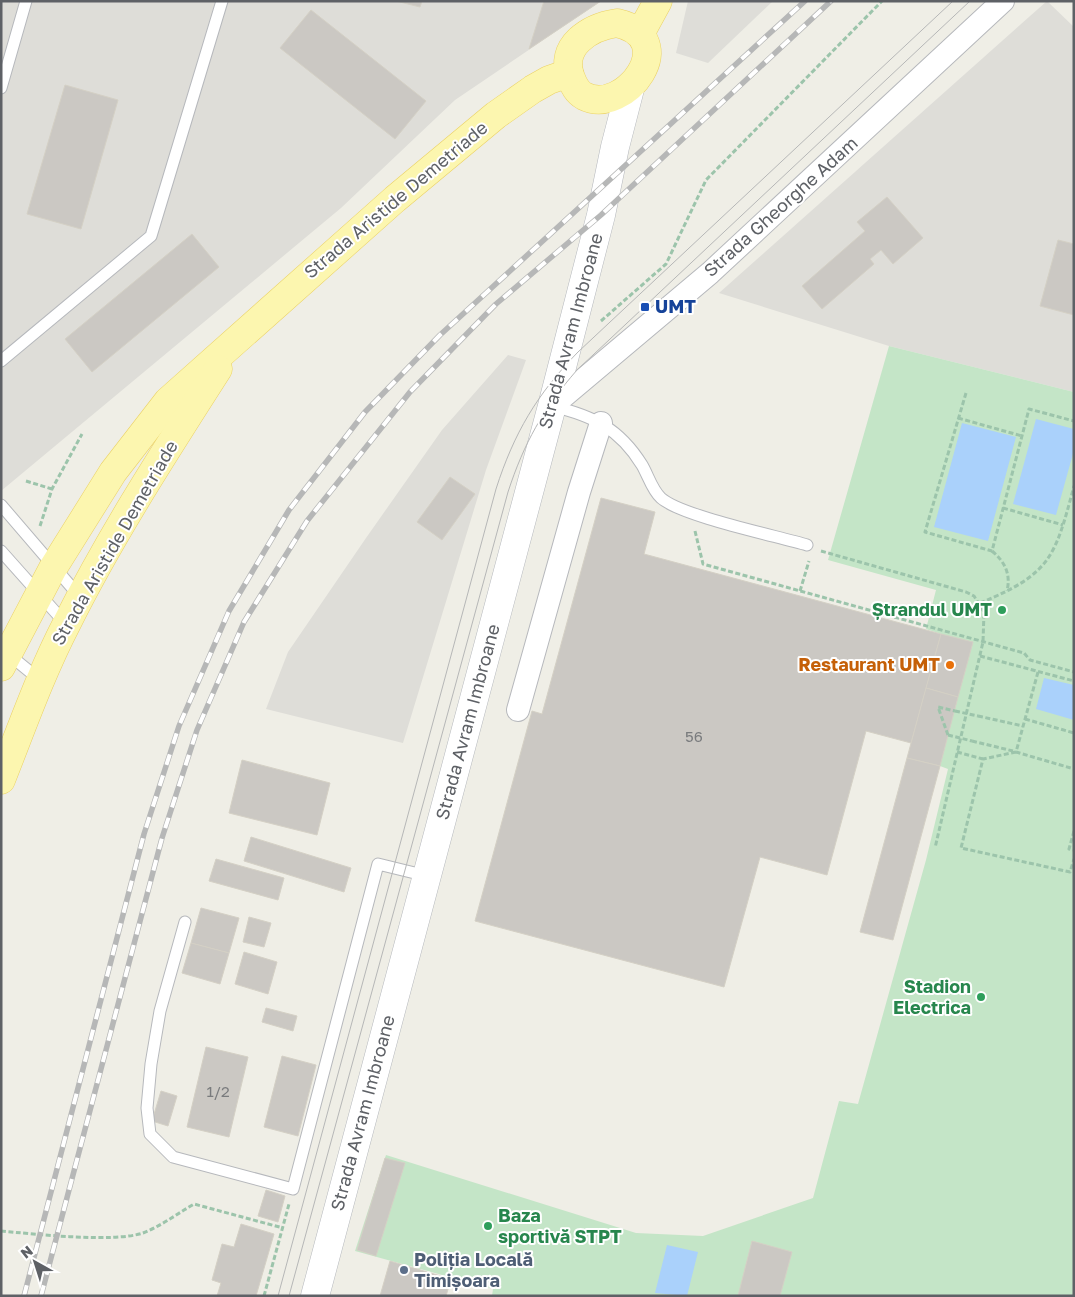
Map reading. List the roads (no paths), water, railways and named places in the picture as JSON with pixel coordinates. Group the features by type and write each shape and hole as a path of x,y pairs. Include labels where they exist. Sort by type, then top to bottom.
{"main road":[{"path":"640,34 658,1"},
{"path":"617,23 628,25 640,34 646,46 648,56 640,74 631,85 620,93 595,99 578,91 569,73 567,61 576,41 602,25 617,23"},
{"name":"Strada Aristide Demetriade","path":"3,655 113,472 168,401 395,199 496,116 533,89 549,80 569,73"},
{"name":"Strada Aristide Demetriade","path":"1,780 40,680 80,597 154,469 235,343"}],"street":[{"name":"Strada Gheorghe Adam","path":"552,406 710,273 1003,1"},
{"name":"Strada Avram Imbroane","path":"315,1296 552,406 601,215 615,147 631,85"},
{"path":"595,99 615,147"},
{"path":"518,710 600,422"}],"lane":[{"path":"1,88 26,1"},
{"path":"1,361 151,236 222,1"},
{"path":"552,406 582,413 600,422 626,444 661,499 691,512 810,547"},
{"path":"1,505 80,597"},
{"path":"1,551 66,624"},
{"path":"3,655 40,680"},
{"path":"185,922 160,1011 151,1064 147,1108 150,1134 173,1157 293,1189 378,864 427,876"}],"water":[{"path":"1036,419 1074,429 1074,450 1056,515 1013,504"},
{"path":"962,423 1016,437 988,541 934,527"},
{"path":"1044,678 1074,685 1074,720 1036,709"},
{"path":"667,1245 698,1252 687,1296 655,1293"}],"tram line":[{"path":"278,1296 496,489 519,432 550,383 578,352 953,1"},
{"path":"289,1296 508,492 528,442 544,413 577,370 970,1"}],"railway":[{"path":"24,1296 144,834 179,726 229,611 289,510 365,412 440,335 805,1"},
{"path":"41,1296 162,838 197,730 244,622 307,521 410,392 496,304 601,215 831,1"}],"place":[{"name":"UMT","path":"645,307"},
{"name":"Ștrandul UMT","path":"1002,610"},
{"name":"Restaurant UMT","path":"950,665"},
{"name":"Stadion Electrica","path":"981,997"},
{"name":"Baza sportivă STPT","path":"488,1226"},
{"name":"Poliția Locală Timișoara","path":"404,1270"}]}
